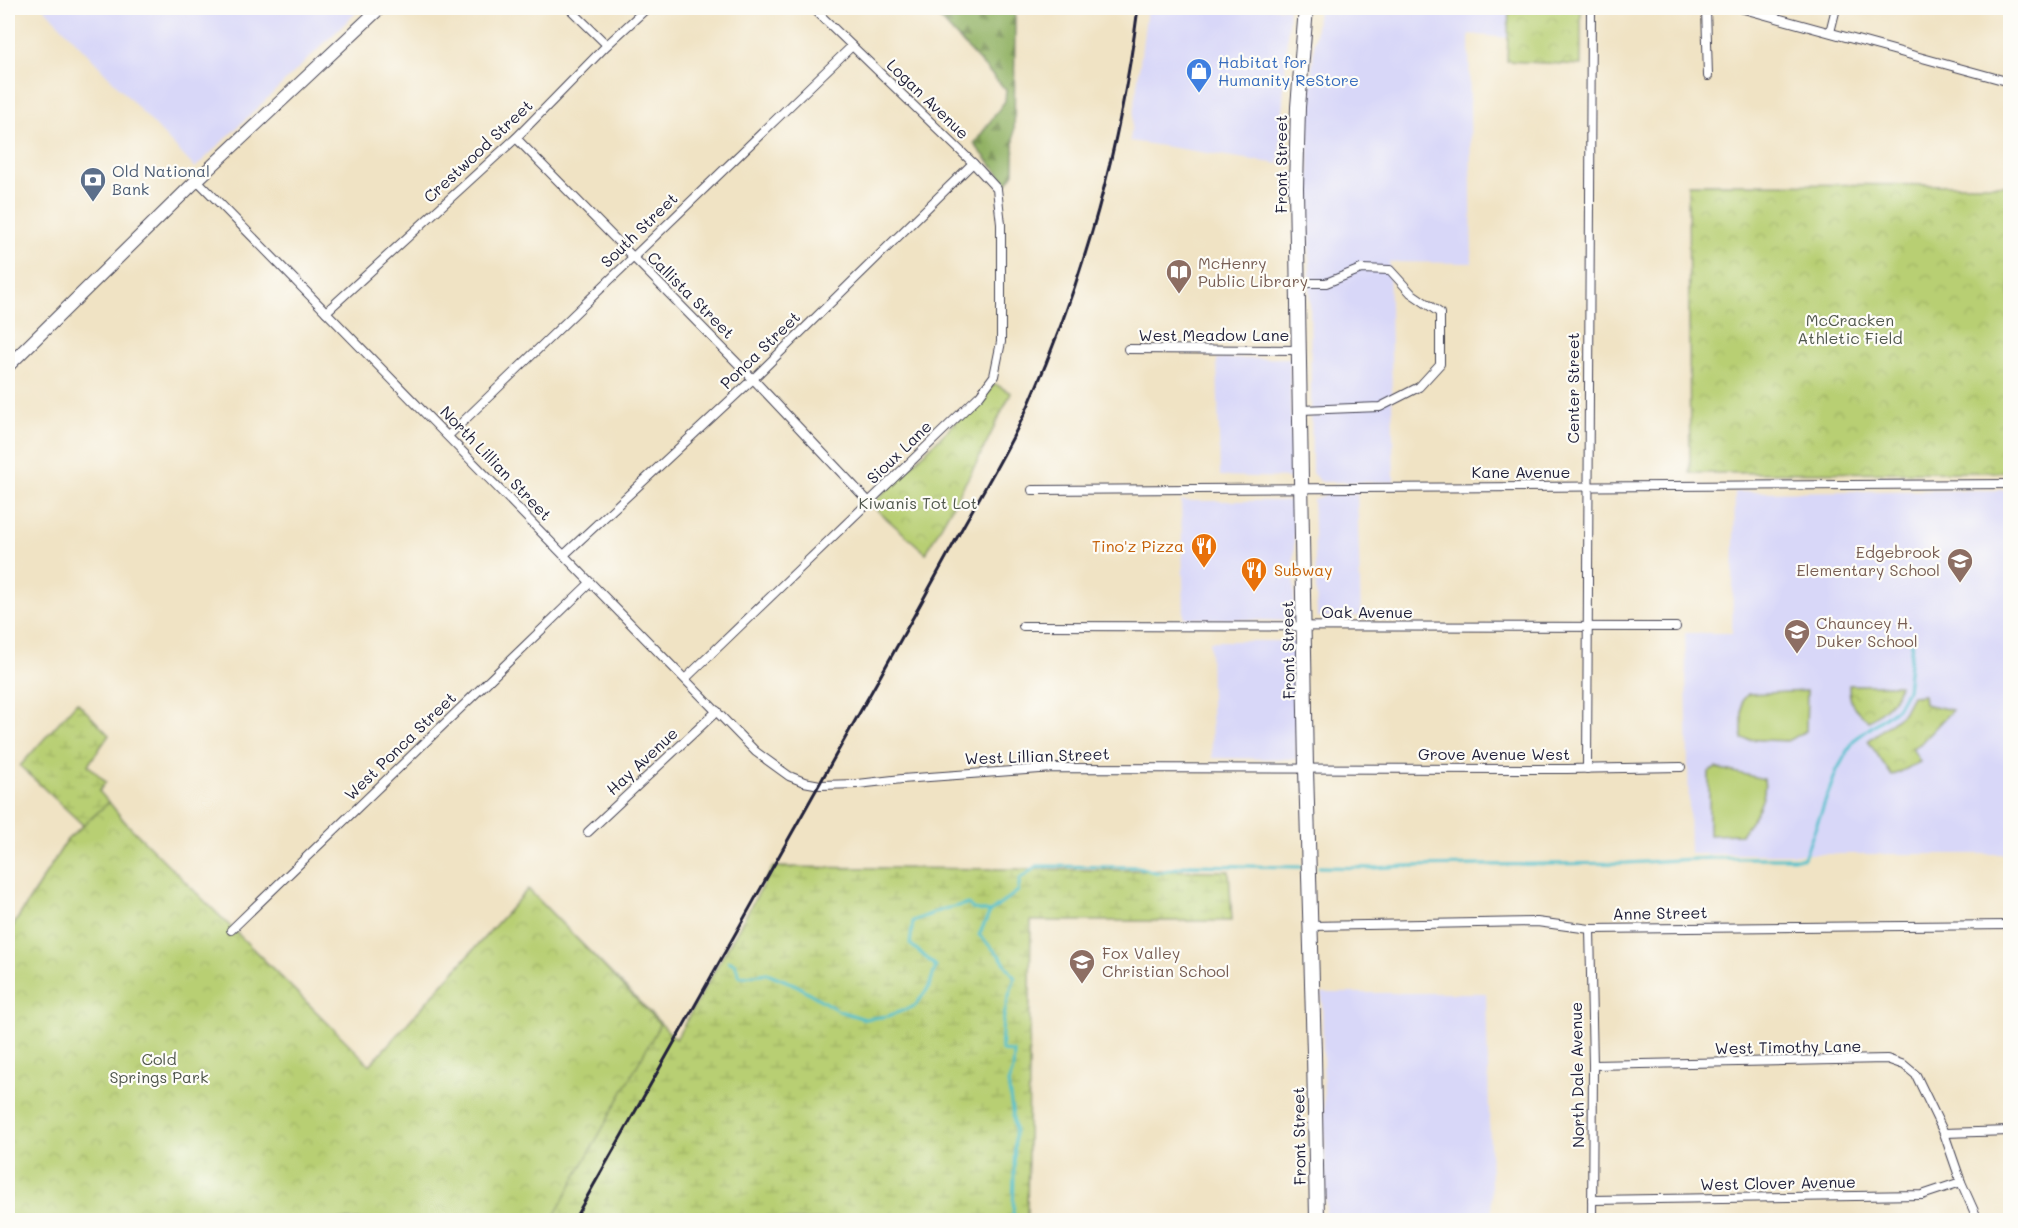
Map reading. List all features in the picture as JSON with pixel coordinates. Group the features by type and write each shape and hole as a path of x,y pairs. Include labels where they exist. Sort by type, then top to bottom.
{"main road":[{"name":"Front Street","path":"1306,8 1298,107 1296,188 1306,769 1317,1221"}],"street":[{"path":"569,8 607,45"},
{"name":"Crestwood Street","path":"326,312 516,138 607,45 647,8"},
{"name":"Logan Avenue","path":"813,8 997,189 1000,224"},
{"name":"Center Street","path":"1587,769 1591,8"},
{"path":"1706,8 1708,76"},
{"path":"1740,8 2010,82"},
{"path":"1830,32 1836,8"},
{"path":"8,366 375,9"},
{"name":"South Street","path":"448,436 852,46"},
{"name":"Callista Street","path":"516,138 753,379 869,502"},
{"name":"Ponca Street","path":"564,555 753,379 973,163"},
{"name":"North Lillian Street","path":"197,180 590,584 686,678 756,752 773,766"},
{"name":"Sioux Lane","path":"686,678 980,395 994,376 1000,342 1000,224"},
{"path":"1299,283 1326,283 1361,269 1390,270 1411,293 1440,313 1440,364 1419,387 1380,407 1301,410"},
{"name":"West Meadow Lane","path":"1128,349 1300,350"},
{"name":"Kane Avenue","path":"1032,490 2010,484"},
{"name":"West Ponca Street","path":"231,930 590,584"},
{"name":"Oak Avenue","path":"1023,626 1676,627"},
{"name":"Hay Avenue","path":"588,832 717,711"},
{"name":"West Lillian Street","path":"773,766 804,782 820,785 1054,768 1306,769"},
{"name":"Grove Avenue West","path":"1306,769 1681,767"},
{"name":"Anne Street","path":"1311,926 1537,922 1590,929 2010,925"},
{"name":"North Dale Avenue","path":"1590,929 1593,1065 1592,1221"},
{"name":"West Timothy Lane","path":"1593,1065 1887,1059 1904,1065 1916,1075 1944,1133 1961,1182 1978,1221"},
{"path":"1944,1133 2010,1131"},
{"name":"West Clover Avenue","path":"1592,1200 1922,1196 1961,1182"}],"shaded area":[{"path":"44,8 361,8 195,168"},
{"path":"1147,8 1289,8 1279,164 1130,141"},
{"path":"1318,8 1509,8 1507,38 1469,34 1472,263 1389,262 1394,482 1321,482 1312,473 1308,107"},
{"path":"1290,358 1292,478 1220,476 1217,359"},
{"path":"2010,490 2010,854 1690,854 1685,633 1732,633 1735,492"},
{"path":"1357,493 1361,616 1317,617 1313,500 1327,494"},
{"path":"1181,501 1294,501 1294,621 1184,618"},
{"path":"1210,641 1295,641 1296,759 1212,758"},
{"path":"1322,993 1486,993 1492,1220 1326,1220"}],"green space":[{"path":"930,8 1015,8 1014,173 1007,183 974,144 1005,101 1006,90"},
{"path":"1509,8 1581,8 1581,65 1507,61"},
{"name":"McCracken Athletic Field","path":"1688,184 2010,185 2010,472 1690,473"},
{"name":"Kiwanis Tot Lot","path":"995,384 1011,393 978,460 926,553 871,505"},
{"path":"1849,685 1899,685 1892,701 1869,721 1853,706"},
{"path":"1807,691 1806,731 1787,741 1742,739 1742,701 1748,694"},
{"path":"1923,695 1924,704 1952,710 1920,744 1912,748 1920,762 1892,776 1868,741 1903,713 1912,696"},
{"path":"77,702 109,735 88,765 106,782 99,791 207,919 230,933 370,1065 528,889 676,1039 773,867 1229,871 1232,921 1031,921 1027,1220 8,1220 8,934 67,840 83,825 20,766"},
{"path":"1716,768 1764,779 1762,801 1741,834 1709,835 1709,772"},
{"name":"Cold Springs Park","path":"109,802 124,821 370,1065 528,889 660,1024 552,1220 8,1220 8,934 67,840"}],"waterway":[{"path":"1319,867 1374,868 1627,863 1712,858 1804,858 1837,770 1854,740 1897,708 1907,690 1913,634"},
{"path":"728,961 735,964 740,977 767,973 796,985 839,1011 865,1019 888,1016 915,1006 929,987 936,966 910,944 913,921 944,909 968,904 973,909 990,912 1018,891 1020,879 1037,866 1138,867 1158,873 1189,865 1302,867"},
{"path":"990,912 979,935 999,955 1015,978 1004,1014 1002,1032 1002,1051 1014,1052 1013,1070 1008,1083 1015,1130 1013,1220"}],"railway":[{"path":"574,1220 999,464 1022,419 1068,307 1098,210 1121,111 1138,8"}],"place":[{"name":"Habitat for Humanity ReStore","path":"1199,94"},
{"name":"Old National Bank","path":"93,203"},
{"name":"McHenry Public Library","path":"1179,295"},
{"name":"Tino'z Pizza","path":"1204,569"},
{"name":"Edgebrook Elementary School","path":"1960,584"},
{"name":"Subway","path":"1254,593"},
{"name":"Chauncey H. Duker School","path":"1797,655"},
{"name":"Fox Valley Christian School","path":"1082,985"}]}
